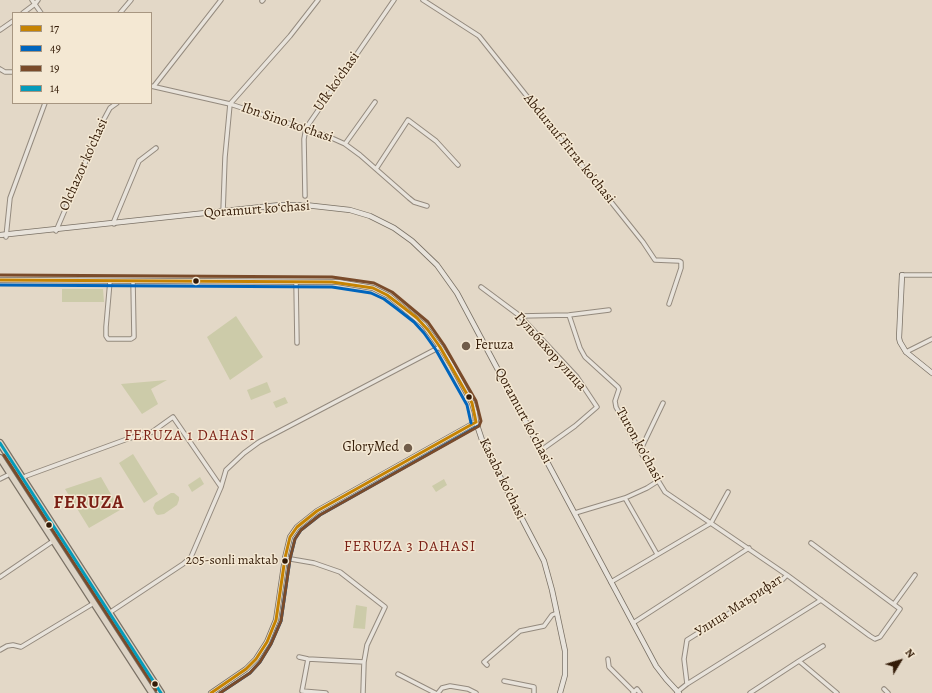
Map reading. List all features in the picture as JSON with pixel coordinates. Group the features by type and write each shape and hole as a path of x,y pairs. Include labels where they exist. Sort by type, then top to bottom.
{"main road":[{"path":"0,443 161,693"},
{"path":"0,458 152,693"},
{"path":"78,578 82,578 84,574"}],"street":[{"path":"32,0 40,12"},
{"path":"24,12 38,0"},
{"path":"121,12 131,0"},
{"path":"152,86 221,0"},
{"path":"223,212 225,156 230,104 290,36 318,0"},
{"name":"Ufk ko'chasi","path":"305,196 304,139 306,128 394,0"},
{"name":"Abdurauf Fitrat ko'chasi","path":"423,0 479,36 643,242 655,260 681,262 681,268 669,304"},
{"path":"0,30 12,22"},
{"path":"0,69 5,72 12,72"},
{"name":"Ibn Sino ko'chasi","path":"152,86 230,104 306,128 344,144 376,169 408,198 414,202 427,206"},
{"path":"344,144 375,102"},
{"path":"3,236 10,198 45,104"},
{"name":"Olchazor ko'chasi","path":"56,230 103,121 110,108 116,104"},
{"path":"376,169 405,122 408,120 436,141 458,165"},
{"path":"114,223 139,161 156,148"},
{"name":"Qoramurt koʻchasi","path":"3,236 114,223 281,207 323,208 349,212 369,218 404,236 435,265 455,294 575,513 656,666 677,693"},
{"path":"932,275 902,275 899,338 906,352 932,373"},
{"name":"Kasaba ko'chasi","path":"0,280 338,282 358,284 376,289 389,296 424,324 440,346 472,403 476,422 484,446 544,561 557,613 565,659 565,675 560,693"},
{"path":"110,281 106,327 106,336 108,339 131,339 134,337 133,281"},
{"path":"296,282 297,343"},
{"name":"Гульбахор улица","path":"480,286 520,316 577,377 596,407 575,426 540,450"},
{"path":"520,316 569,315 609,310"},
{"name":"Turon ko'chasi","path":"569,315 580,348 585,357 618,387 616,407 665,492 749,548 875,639 880,637 900,608 894,604"},
{"path":"906,352 932,339"},
{"path":"109,613 183,564 191,557 221,487 226,470 244,453 259,442 440,346"},
{"path":"640,451 663,403"},
{"path":"22,478 130,438 152,432 173,417 221,487"},
{"path":"212,693 246,669 256,659 272,632 276,620 285,558 292,534 299,525 309,517 378,476 476,422"},
{"name":"Qoramurt koʻchasi","path":"540,450 652,661 664,680 677,693"},
{"path":"0,479 10,474"},
{"path":"575,513 625,498 658,481"},
{"path":"611,582 711,523 728,492"},
{"path":"625,498 657,554"},
{"path":"0,577 53,541"},
{"path":"811,544 894,604 915,575"},
{"path":"633,623 749,548"},
{"path":"285,558 314,563 340,572 385,607 367,645 364,662 363,693"},
{"name":"Улица Маърифат","path":"687,684 684,659 687,640 782,580 787,575"},
{"path":"677,693 687,684 821,600"},
{"path":"0,650 7,646 13,645 21,647 94,603"},
{"path":"487,665 484,662 520,631 544,626 552,615 557,613"},
{"path":"750,693 823,646"},
{"path":"299,657 308,659 364,662"},
{"path":"308,659 302,691 326,693"},
{"path":"608,659 609,667 633,692 637,689 640,693"},
{"path":"799,661 837,693"},
{"path":"398,674 437,693 442,688 450,686 468,689 476,693"},
{"path":"504,680 534,687 534,693"},
{"path":"884,689 888,693"}],"green space":[{"path":"62,289 103,289 104,302 62,302"},
{"path":"236,316 263,357 230,380 207,337"},
{"path":"167,380 151,389 158,404 142,414 121,384"},
{"path":"267,382 271,392 251,400 247,390"},
{"path":"285,397 288,403 276,408 273,402"},
{"path":"133,454 158,494 144,503 119,463"},
{"path":"101,477 120,510 89,528 65,489"},
{"path":"200,477 204,484 192,492 188,485"},
{"path":"444,479 447,485 436,492 432,486"},
{"path":"171,493 174,493 179,497 177,505 164,514 156,514 153,508 155,503"},
{"path":"356,605 367,607 365,629 353,628"}],"transit line":[{"name":"19","path":"0,275 332,277 374,283 392,292 428,322 444,345 476,401 481,421 479,426 320,515 301,530 295,539 290,559 281,621 271,644 260,662 250,673 220,693"},
{"name":"17","path":"0,280 332,282 373,288 387,295 399,304 417,318 428,330 440,347 472,403 476,422"},
{"name":"49","path":"0,285 332,287 371,293 384,299 396,308 414,322 424,333 436,350 467,405 471,423"},
{"name":"17","path":"211,693 246,669 256,659 267,642 276,620 285,558 290,537 297,527 317,511 476,422"},
{"name":"49","path":"220,693 250,673 260,662 271,644 281,621 290,559 295,539 301,530 320,515 478,426"},
{"name":"14","path":"0,443 161,693"},
{"name":"19","path":"4,455 156,690"}],"place":[{"name":"Feruza","path":"466,346"},
{"name":"GloryMed","path":"408,448"},
{"name":"205-sonli maktab","path":"285,561"}],"district":[{"name":"FERUZA 1 DAHASI","path":"190,436"},
{"name":"FERUZA","path":"89,504"},
{"name":"FERUZA 3 DAHASI","path":"410,547"}]}
